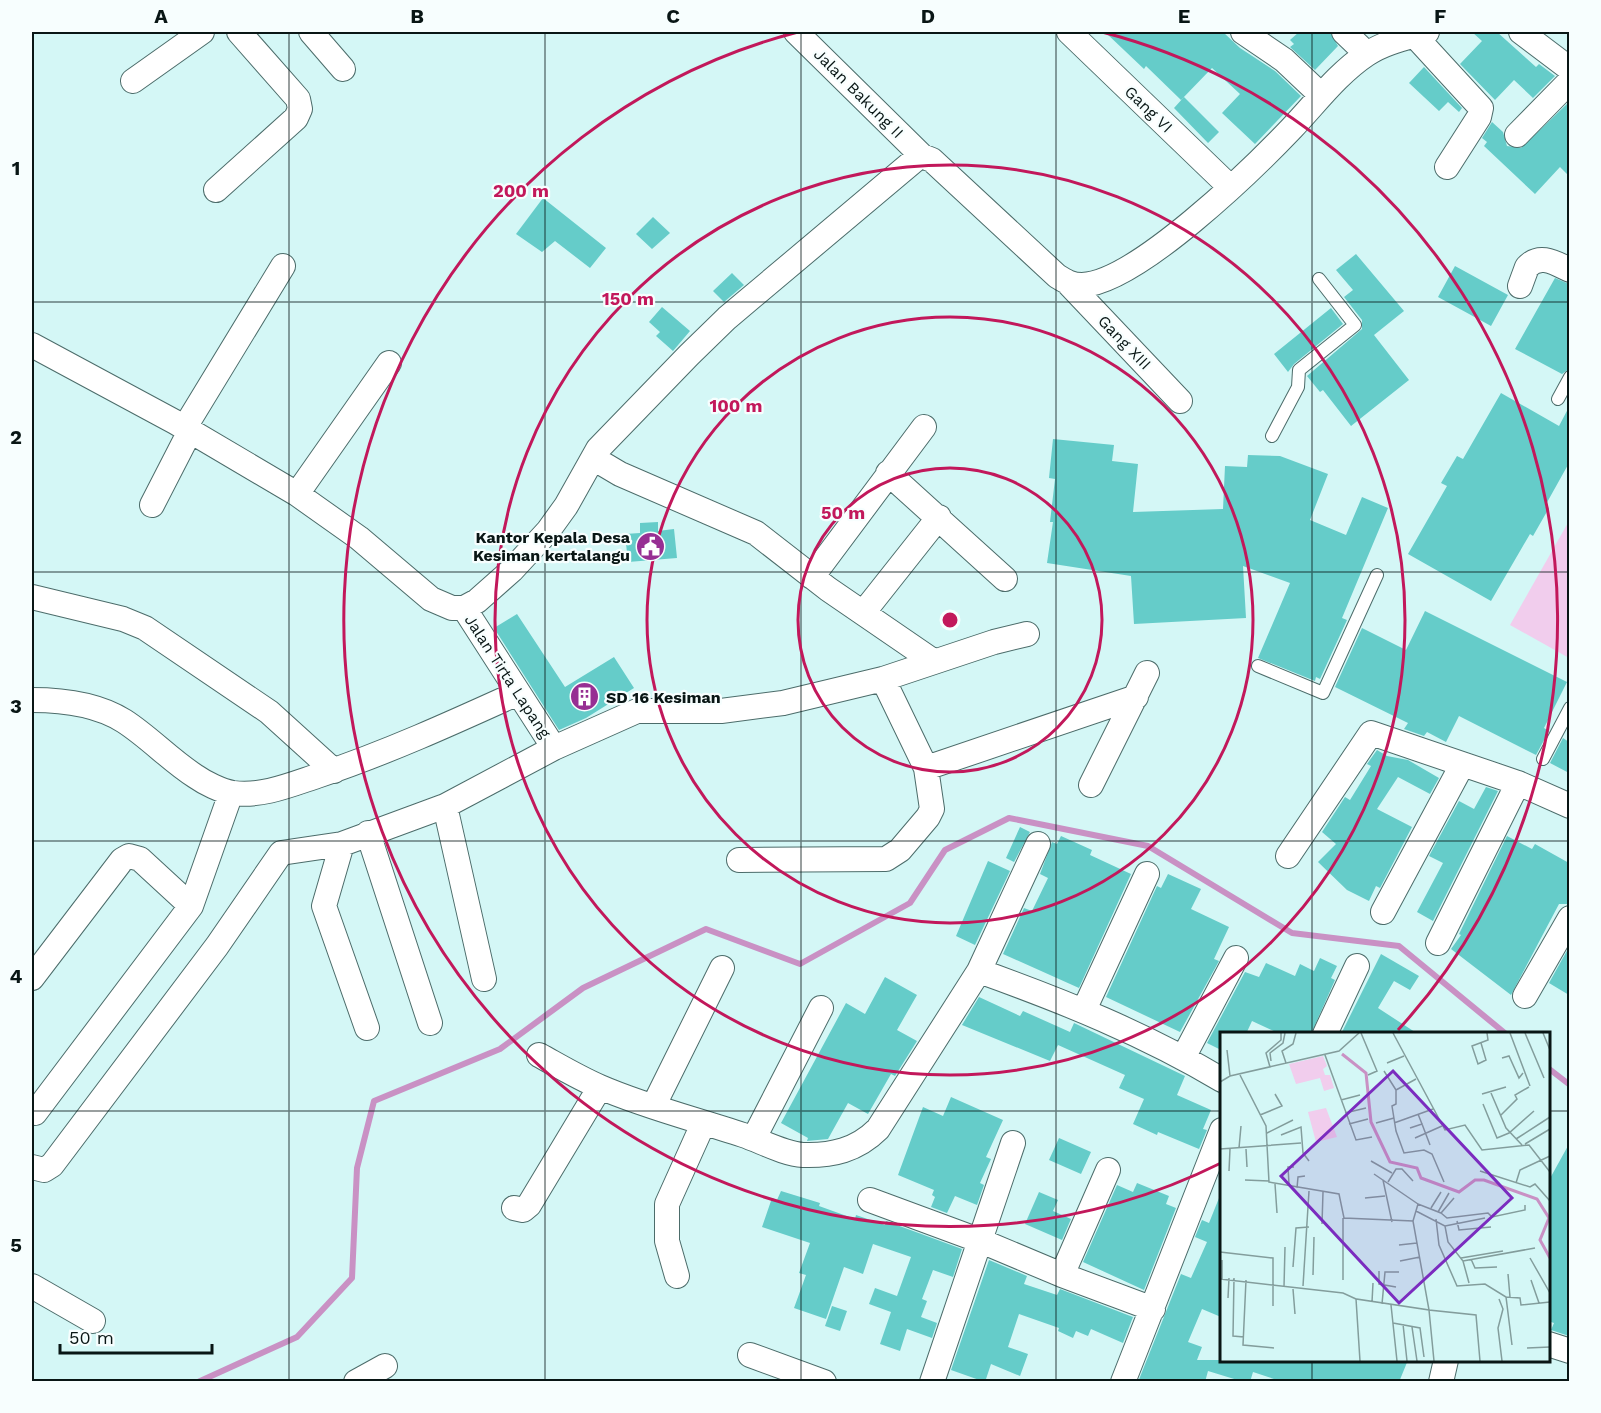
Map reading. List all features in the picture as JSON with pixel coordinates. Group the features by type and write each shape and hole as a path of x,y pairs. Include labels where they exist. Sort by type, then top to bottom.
{"street":[{"path":"133,81 202,32"},
{"path":"216,190 296,118 300,109 298,99 238,32"},
{"path":"310,32 343,69"},
{"name":"Jalan Bakung II","path":"796,32 922,156 932,160 1038,261 1070,284"},
{"name":"Gang VI","path":"1069,32 1229,186"},
{"path":"1243,32 1284,60 1321,95"},
{"path":"1344,32 1367,54"},
{"path":"1521,32 1569,69"},
{"path":"1070,284 1092,284 1141,260 1160,247 1292,128 1321,95 1367,54 1394,41 1420,33 1481,108 1479,117 1447,167"},
{"path":"1517,135 1569,81"},
{"path":"32,345 187,429 297,494 375,550 431,598 452,608 464,608 477,601 512,570 548,531 566,506 593,458 642,402 727,318 922,156"},
{"path":"1520,286 1527,267 1539,260 1550,260 1569,270"},
{"path":"152,505 187,429 283,266"},
{"name":"Gang XIII","path":"1070,284 1180,401"},
{"path":"297,494 389,363"},
{"path":"812,577 924,427"},
{"path":"593,458 620,474 756,533 812,577 933,661"},
{"path":"888,473 1005,579"},
{"path":"863,613 939,517"},
{"path":"32,597 123,620 145,628 269,712 334,771"},
{"name":"Jalan Tirta Lapang","path":"32,1167 44,1170 52,1165 217,946 281,853 342,844 444,806 554,748 464,608"},
{"path":"554,748 637,711 721,711 772,705 884,679 933,661 1027,634"},
{"path":"1090,785 1148,673"},
{"path":"739,860 816,861 892,856 931,813 926,768 884,679"},
{"path":"32,700 58,700 108,713 124,721 196,777 231,793 252,793 277,789 334,771 429,733 518,693"},
{"path":"926,768 1136,697"},
{"path":"1288,856 1371,733 1518,783 1569,806"},
{"path":"1383,912 1462,765"},
{"path":"1438,943 1518,783"},
{"path":"35,1113 191,906 231,793"},
{"path":"444,806 484,979"},
{"path":"368,833 430,1023"},
{"path":"342,844 324,906 367,1028"},
{"path":"539,1056 600,1087 703,1124 754,1138 800,1155 828,1154 852,1149 867,1140 878,1129 979,971 1038,844"},
{"path":"32,978 122,860 129,856 140,860 191,906"},
{"path":"1084,1010 1147,874"},
{"path":"1525,996 1569,918"},
{"path":"1183,1058 1236,958"},
{"path":"1326,1032 1358,966"},
{"path":"654,1105 722,968"},
{"path":"979,971 1084,1010 1183,1058 1220,1079"},
{"path":"754,1138 821,1008"},
{"path":"514,1208 523,1210 529,1205 600,1087"},
{"path":"677,1276 667,1241 668,1203 703,1124"},
{"path":"1123,1382 1220,1132"},
{"path":"932,1382 1013,1143"},
{"path":"1062,1275 1108,1170"},
{"path":"870,1200 1153,1309"},
{"path":"32,1286 93,1321"},
{"path":"1550,1345 1569,1351"},
{"path":"750,1355 824,1382"},
{"path":"1441,1382 1446,1362"},
{"path":"356,1382 385,1366"}],"lane":[{"path":"1272,436 1298,387 1299,370 1355,325 1319,279"},
{"path":"1558,399 1569,377"},
{"path":"1258,666 1323,693 1377,575"},
{"path":"1543,759 1569,708"}],"shaded area":[{"path":"1569,521 1569,658 1510,625"}],"building":[{"path":"1105,32 1223,32 1240,48 1275,71 1301,96 1255,144 1222,113 1240,94 1212,68 1181,100 1146,66 1144,69"},
{"path":"1299,32 1330,32 1338,46 1315,70 1290,47 1294,44 1290,40"},
{"path":"1472,32 1497,32 1536,67 1539,64 1555,76 1533,98 1514,80 1495,100 1460,64 1482,41"},
{"path":"1424,67 1462,108 1459,112 1448,102 1439,111 1409,83"},
{"path":"1184,97 1219,132 1208,143 1174,108"},
{"path":"1569,102 1569,176 1560,167 1535,194 1484,146 1487,142 1482,138 1492,122 1503,132 1507,146 1521,148"},
{"path":"543,198 606,248 590,268 555,241 542,252 516,234"},
{"path":"653,217 670,233 652,249 636,234"},
{"path":"1356,254 1404,311 1374,335 1409,380 1351,426 1323,390 1320,392 1307,376 1362,329 1362,320 1344,297 1353,290 1336,270"},
{"path":"1455,266 1508,295 1491,326 1438,297"},
{"path":"732,273 744,285 724,302 713,291"},
{"path":"1555,278 1569,284 1569,369 1562,374 1515,349"},
{"path":"662,307 690,331 673,351 656,336 660,332 649,322"},
{"path":"1331,308 1343,324 1294,364 1288,372 1274,354"},
{"path":"1501,393 1559,426 1569,407 1569,463 1545,506 1549,508 1533,536 1530,534 1491,601 1408,554 1447,486 1441,483 1457,456 1463,459"},
{"path":"1053,439 1114,445 1112,461 1138,464 1133,512 1223,509 1225,466 1247,467 1248,455 1280,456 1328,474 1310,520 1346,535 1362,497 1388,508 1342,618 1347,620 1320,679 1316,677 1315,681 1258,658 1290,583 1243,566 1246,618 1134,624 1131,576 1047,563 1053,522 1050,522 1055,479 1049,478"},
{"name":"Kantor Kepala Desa Kesiman kertalangu","path":"658,522 658,531 674,529 677,558 628,562 625,534 640,533 640,523"},
{"path":"1425,611 1567,682 1544,728 1549,731 1536,755 1459,716 1446,742 1427,732 1424,736 1404,729 1408,723 1335,687 1362,628 1406,650"},
{"path":"517,614 565,687 614,657 634,688 586,718 559,730 494,628"},
{"path":"1563,738 1569,742 1569,773 1550,763"},
{"path":"1377,750 1387,756 1408,760 1439,778 1430,794 1398,777 1377,809 1412,827 1380,888 1376,886 1369,901 1347,890 1318,862 1336,844 1322,832 1345,797 1350,800 1371,766 1367,764"},
{"path":"1486,787 1498,791 1433,921 1417,912 1443,863 1429,856 1459,801 1474,809"},
{"path":"1020,827 1030,832 1014,862 1006,858"},
{"path":"1061,836 1092,850 1090,855 1131,874 1079,988 1003,954 1024,908 1032,911 1048,878 1040,874 1052,842 1057,844"},
{"path":"1507,836 1532,849 1535,844 1569,863 1569,904 1559,904 1511,995 1451,949 1461,935 1459,934"},
{"path":"988,861 1010,871 975,945 956,936"},
{"path":"1168,874 1201,889 1191,909 1229,927 1214,959 1219,961 1180,1032 1106,997 1157,886 1161,888"},
{"path":"1569,947 1569,995 1549,983"},
{"path":"1381,954 1419,976 1410,990 1394,981 1378,1008 1415,1032 1342,1032"},
{"path":"1320,958 1337,966 1331,978 1335,980 1312,1032 1276,1032 1252,1021 1247,1032 1220,1032 1220,1050 1207,1043 1245,972 1259,977 1266,963 1295,976 1300,964 1314,971"},
{"path":"885,977 917,995 897,1030 917,1041 895,1076 891,1074 868,1114 848,1103 828,1139 807,1141 808,1138 781,1123 846,1003 865,1014"},
{"path":"979,997 1020,1016 1023,1011 1070,1032 1074,1023 1185,1076 1177,1095 1211,1110 1203,1129 1207,1130 1199,1149 1133,1124 1144,1099 1119,1088 1125,1075 1058,1045 1050,1061 962,1025"},
{"path":"951,1097 1003,1120 986,1157 991,1159 980,1183 984,1185 977,1205 955,1196 947,1213 931,1207 935,1197 932,1195 934,1190 898,1175 923,1107 943,1116"},
{"path":"1059,1138 1091,1152 1081,1174 1049,1160"},
{"path":"1569,1144 1569,1336 1551,1330 1554,1323 1550,1322 1550,1178"},
{"path":"1137,1183 1169,1196 1166,1204 1176,1208 1144,1290 1083,1262 1117,1185 1133,1192"},
{"path":"781,1191 820,1203 819,1206 855,1219 856,1215 885,1225 886,1221 962,1249 953,1277 933,1270 922,1299 927,1301 921,1317 937,1323 932,1338 907,1329 900,1351 880,1344 891,1312 869,1304 875,1288 897,1296 911,1257 873,1244 863,1274 844,1267 826,1319 794,1308 806,1275 799,1273 810,1243 762,1227 772,1198 777,1200"},
{"path":"1039,1192 1058,1200 1053,1211 1071,1219 1062,1240 1025,1224"},
{"path":"1220,1196 1220,1317 1202,1309 1188,1342 1202,1347 1197,1360 1407,1362 1399,1382 1283,1382 1253,1372 1250,1382 1244,1382 1208,1371 1205,1382 1138,1382 1181,1274 1191,1278 1207,1242 1195,1237 1202,1220 1209,1223"},
{"path":"989,1260 1027,1276 1024,1284 1057,1295 1060,1289 1133,1317 1123,1343 1091,1329 1088,1336 1076,1331 1073,1338 1058,1331 1059,1328 1019,1314 1008,1347 1028,1354 1020,1376 991,1364 985,1382 951,1370"},
{"path":"832,1306 847,1311 840,1331 825,1326"}],"waterway":[{"path":"198,1382 297,1337 352,1278 357,1168 374,1101 500,1049 583,988 706,929 800,964 910,903 945,850 1009,818 1148,846 1292,933 1399,946 1504,1032"},
{"path":"1550,1070 1570,1085"}],"place":[{"name":"Kantor Kepala Desa Kesiman kertalangu","path":"651,546"},
{"name":"SD 16 Kesiman","path":"585,697"}]}
